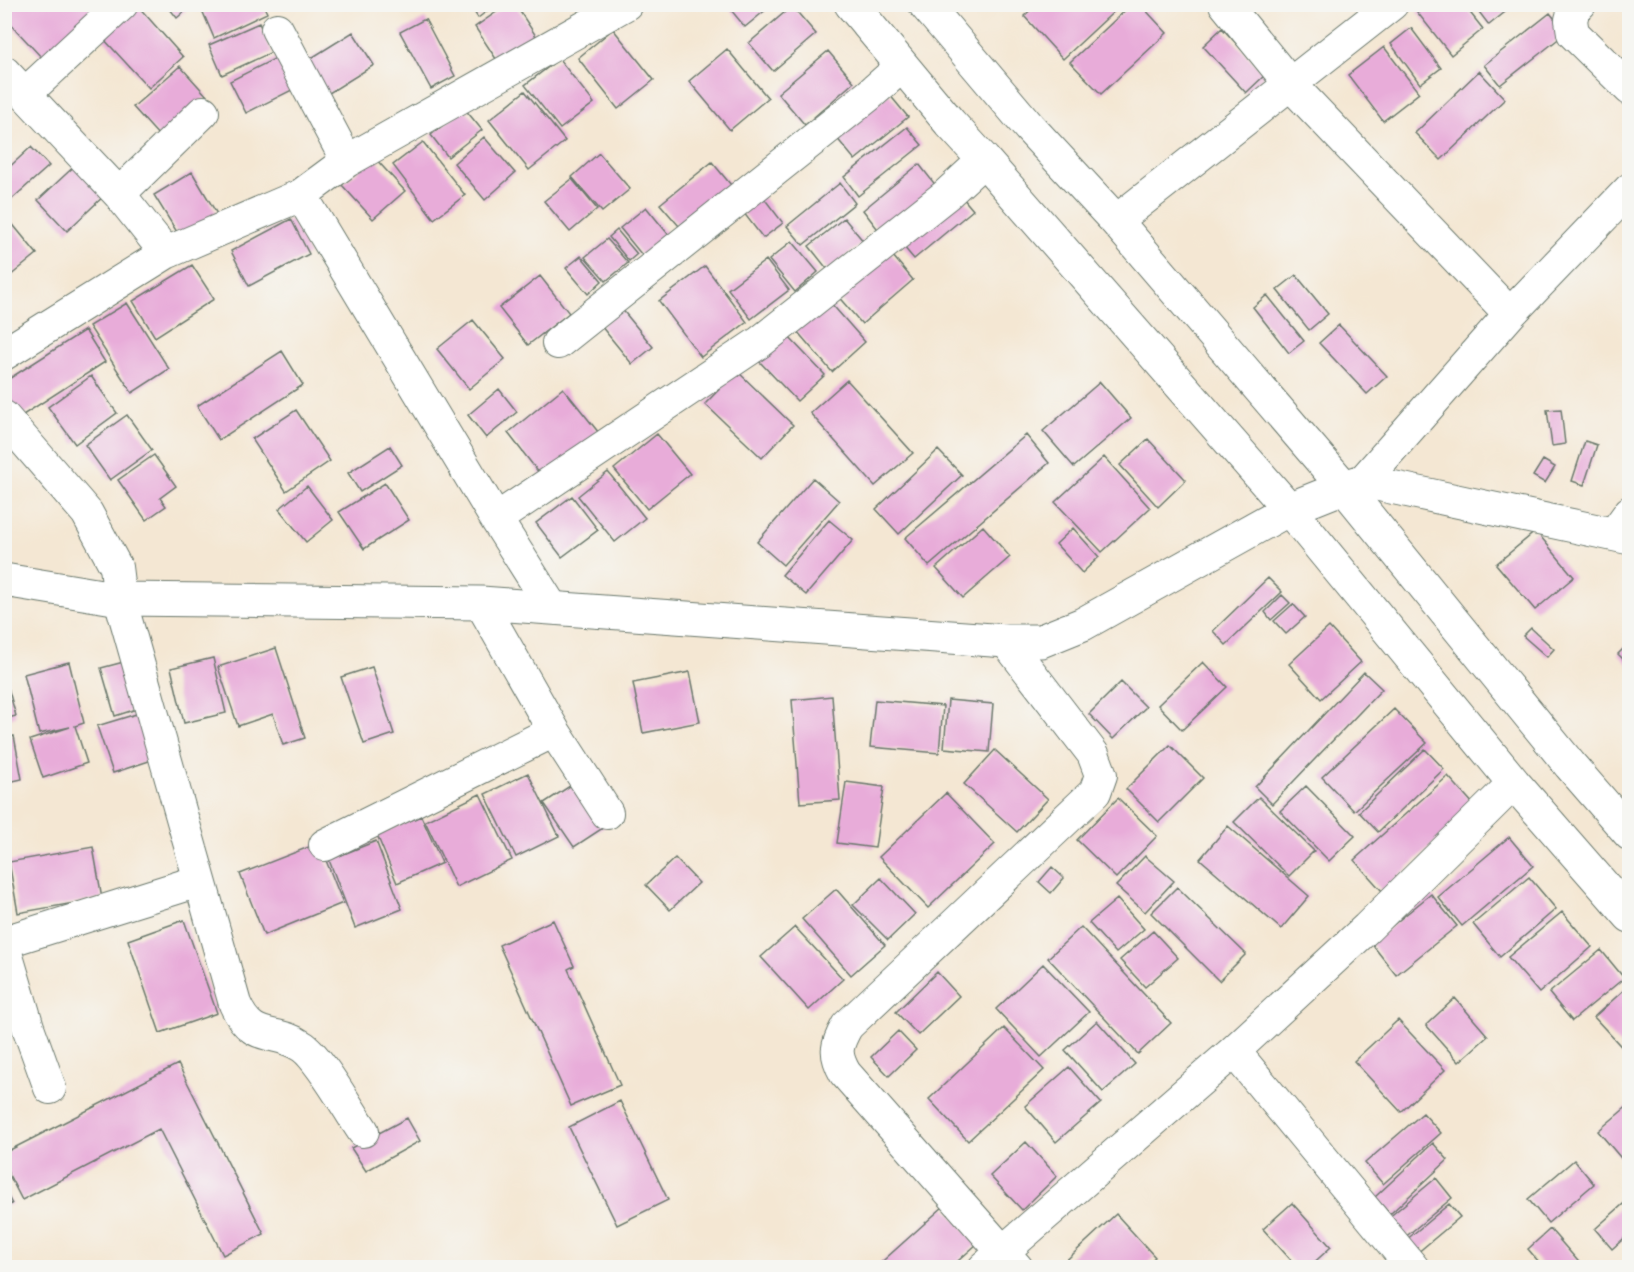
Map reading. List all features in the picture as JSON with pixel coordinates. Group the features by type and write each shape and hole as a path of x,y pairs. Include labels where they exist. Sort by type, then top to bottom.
{"main road":[{"path":"851,4 950,123 1289,509 1514,783 1629,916"},
{"path":"925,4 1029,127 1354,484 1570,765 1629,834"},
{"path":"4,580 120,599 481,603 550,606 1006,641 1041,641 1083,624 1289,509 1354,484 1624,528"}],"street":[{"path":"122,4 15,83 119,194 166,253"},
{"path":"4,354 166,253 301,195 347,161 626,4"},
{"path":"1225,4 1291,85 1510,314"},
{"path":"1116,221 1392,4"},
{"path":"1580,4 1574,9 1571,20 1573,33 1629,89"},
{"path":"277,28 347,161"},
{"path":"558,343 868,96 902,66"},
{"path":"119,194 203,112"},
{"path":"496,519 760,342 946,195 984,160"},
{"path":"1354,484 1510,314 1629,189"},
{"path":"301,195 550,606"},
{"path":"4,417 87,513 116,567 120,599 199,880 241,1017 251,1029 286,1039 303,1047 317,1062 363,1131"},
{"path":"481,603 554,730 607,813"},
{"path":"1006,641 1093,753 1101,775 1095,792 847,1026 838,1043 837,1059 845,1073 1002,1262 1367,928 1514,783"},
{"path":"326,845 554,730"},
{"path":"50,1088 28,1027 4,944 199,880"},
{"path":"1234,1051 1413,1268"}],"building":[{"path":"4,4 101,4 42,58 4,17"},
{"path":"166,4 193,4 177,18"},
{"path":"214,4 263,4 267,13 214,38 202,10"},
{"path":"469,4 496,4 478,18"},
{"path":"508,4 515,4 536,36 498,62 475,27"},
{"path":"726,4 773,4 745,27"},
{"path":"1037,4 1122,4 1063,59 1024,16"},
{"path":"1132,4 1140,4 1167,33 1101,94 1070,62"},
{"path":"1473,4 1515,4 1489,25"},
{"path":"137,5 183,57 149,88 102,37"},
{"path":"1427,5 1464,5 1483,29 1451,55 1417,12"},
{"path":"792,6 816,34 773,71 749,43"},
{"path":"1550,13 1566,33 1500,85 1484,65"},
{"path":"425,19 455,76 431,89 400,32"},
{"path":"259,23 272,52 222,75 209,45"},
{"path":"1222,28 1265,75 1246,93 1203,46"},
{"path":"1411,28 1441,68 1420,84 1391,44"},
{"path":"613,29 654,80 618,109 578,58"},
{"path":"353,32 374,65 326,95 305,62"},
{"path":"1384,47 1419,93 1383,121 1348,75"},
{"path":"727,49 768,98 730,130 689,81"},
{"path":"828,51 854,82 805,125 778,93"},
{"path":"276,58 292,90 246,113 230,81"},
{"path":"559,59 594,103 560,129 525,85"},
{"path":"180,66 207,96 160,137 133,107"},
{"path":"1479,71 1505,99 1441,160 1415,133"},
{"path":"525,91 565,141 529,170 489,120"},
{"path":"889,94 908,117 855,160 836,137"},
{"path":"464,108 482,130 448,157 431,135"},
{"path":"907,127 922,145 858,196 844,177"},
{"path":"484,137 515,173 485,200 454,163"},
{"path":"423,142 465,195 434,219 393,165"},
{"path":"31,147 49,166 4,206 4,172"},
{"path":"599,153 630,189 602,212 572,177"},
{"path":"374,157 405,191 373,219 342,185"},
{"path":"79,162 107,193 67,231 38,200"},
{"path":"712,162 731,185 679,226 660,204"},
{"path":"919,164 937,187 880,232 863,210"},
{"path":"192,172 217,214 180,237 154,195"},
{"path":"572,179 597,209 570,232 544,201"},
{"path":"840,183 855,203 803,245 787,226"},
{"path":"957,191 973,210 914,259 898,240"},
{"path":"760,193 783,223 763,238 740,208"},
{"path":"646,207 672,239 646,260 620,228"},
{"path":"844,218 864,242 828,270 809,246"},
{"path":"291,219 309,254 249,286 231,251"},
{"path":"10,221 37,254 4,281 4,225"},
{"path":"617,230 637,254 629,261 609,237"},
{"path":"607,239 628,263 606,281 585,257"},
{"path":"792,241 818,272 795,292 769,260"},
{"path":"888,250 913,280 862,324 836,294"},
{"path":"581,256 602,281 588,294 566,268"},
{"path":"766,260 789,290 751,319 728,289"},
{"path":"192,265 214,299 155,337 133,301"},
{"path":"705,266 747,322 701,357 659,301"},
{"path":"1296,275 1328,314 1309,330 1277,290"},
{"path":"540,276 569,313 528,345 499,308"},
{"path":"1267,295 1304,341 1289,353 1253,307"},
{"path":"829,301 865,342 832,372 796,330"},
{"path":"127,303 169,369 132,393 89,326"},
{"path":"621,308 653,347 632,364 601,326"},
{"path":"473,320 505,359 469,389 437,349"},
{"path":"1339,325 1387,376 1367,394 1319,343"},
{"path":"85,330 105,362 20,417 4,393 4,382"},
{"path":"786,334 825,375 797,401 758,360"},
{"path":"282,351 303,385 219,440 197,406"},
{"path":"737,371 793,425 762,458 705,404"},
{"path":"91,376 117,413 75,444 48,407"},
{"path":"847,380 913,453 875,486 810,413"},
{"path":"1100,382 1131,418 1074,467 1043,431"},
{"path":"563,388 599,433 543,478 508,433"},
{"path":"499,389 517,412 486,438 468,415"},
{"path":"1561,409 1565,444 1552,446 1547,410"},
{"path":"296,410 330,461 286,491 252,439"},
{"path":"127,415 152,450 110,480 85,445"},
{"path":"657,434 690,474 647,509 614,469"},
{"path":"1026,435 1049,463 929,566 905,538"},
{"path":"1148,439 1186,480 1158,507 1120,465"},
{"path":"1585,441 1597,445 1584,485 1572,481"},
{"path":"390,446 402,465 360,492 348,473"},
{"path":"938,450 962,475 899,534 876,509"},
{"path":"154,455 176,486 160,498 166,506 146,520 118,480"},
{"path":"1104,457 1150,508 1102,552 1055,502"},
{"path":"1543,460 1555,467 1545,483 1533,476"},
{"path":"608,472 645,518 615,542 578,496"},
{"path":"813,478 839,501 783,565 757,542"},
{"path":"385,483 409,520 364,549 339,512"},
{"path":"307,486 333,520 306,542 279,509"},
{"path":"572,496 598,530 562,557 536,523"},
{"path":"829,520 853,540 806,595 782,575"},
{"path":"983,526 1010,557 963,598 936,568"},
{"path":"1073,528 1099,557 1082,573 1056,544"},
{"path":"1536,531 1574,577 1535,610 1496,564"},
{"path":"1268,578 1282,592 1226,645 1213,631"},
{"path":"1282,595 1290,603 1271,620 1265,612"},
{"path":"1293,604 1305,617 1286,634 1274,621"},
{"path":"1329,627 1361,662 1321,699 1289,664"},
{"path":"1531,628 1554,649 1547,657 1523,636"},
{"path":"1630,642 1630,666 1618,654"},
{"path":"276,648 305,738 283,745 273,714 238,726 218,667"},
{"path":"213,658 226,713 184,723 171,668"},
{"path":"135,659 149,705 115,716 101,668"},
{"path":"69,662 84,723 75,726 87,763 43,778 30,740 70,727 39,734 24,674"},
{"path":"1203,662 1227,687 1182,730 1158,705"},
{"path":"372,667 394,734 364,744 341,677"},
{"path":"690,672 700,722 643,733 633,683"},
{"path":"1364,672 1382,689 1272,804 1255,787"},
{"path":"4,673 16,716 4,719"},
{"path":"1121,682 1146,707 1113,739 1089,714"},
{"path":"832,696 840,800 800,803 792,700"},
{"path":"875,700 943,706 939,753 870,747"},
{"path":"948,700 993,704 989,752 944,748"},
{"path":"1394,709 1427,743 1354,811 1322,777"},
{"path":"143,712 158,758 113,773 97,726"},
{"path":"14,736 22,779 4,783 4,738"},
{"path":"1170,745 1203,778 1159,822 1126,789"},
{"path":"1425,749 1444,769 1378,832 1359,812"},
{"path":"995,750 1048,799 1017,832 964,784"},
{"path":"528,773 559,836 516,857 485,794"},
{"path":"1448,776 1475,806 1382,891 1354,860"},
{"path":"579,780 609,824 574,847 544,803"},
{"path":"846,782 884,787 875,848 837,843"},
{"path":"1306,786 1355,836 1329,861 1280,811"},
{"path":"946,793 995,844 928,908 879,857"},
{"path":"480,794 512,860 456,887 425,821"},
{"path":"1259,797 1314,851 1289,876 1234,822"},
{"path":"1118,798 1157,836 1116,878 1077,840"},
{"path":"421,816 442,863 397,883 377,835"},
{"path":"1228,826 1309,896 1281,929 1200,859"},
{"path":"1509,837 1533,866 1462,926 1438,897"},
{"path":"376,841 402,909 355,928 329,860"},
{"path":"319,843 343,903 264,935 240,874"},
{"path":"93,847 102,898 18,913 9,862"},
{"path":"1145,856 1174,881 1145,912 1116,886"},
{"path":"675,858 699,883 670,910 646,885"},
{"path":"1052,867 1064,878 1051,893 1039,882"},
{"path":"1529,877 1556,909 1500,957 1473,924"},
{"path":"881,878 915,914 888,940 853,905"},
{"path":"1177,887 1246,954 1219,981 1151,913"},
{"path":"836,889 885,945 851,975 802,919"},
{"path":"1431,894 1457,926 1396,975 1371,943"},
{"path":"1117,899 1144,929 1116,953 1089,923"},
{"path":"1562,912 1592,947 1539,993 1508,957"},
{"path":"184,920 217,1013 160,1033 128,940"},
{"path":"553,920 574,966 568,969 620,1085 571,1106 499,945"},
{"path":"795,927 843,979 809,1010 761,957"},
{"path":"1081,927 1171,1023 1138,1054 1048,958"},
{"path":"1153,931 1178,958 1145,987 1120,960"},
{"path":"1601,950 1624,978 1572,1021 1549,993"},
{"path":"1043,964 1089,1012 1041,1057 996,1009"},
{"path":"937,972 959,996 918,1035 896,1012"},
{"path":"1625,989 1630,993 1630,1056 1594,1017"},
{"path":"1455,998 1488,1036 1459,1062 1426,1025"},
{"path":"1398,1020 1445,1070 1401,1112 1354,1061"},
{"path":"1097,1021 1135,1064 1103,1092 1065,1050"},
{"path":"1004,1028 1044,1070 968,1141 929,1099"},
{"path":"898,1031 916,1050 889,1076 871,1057"},
{"path":"178,1064 264,1234 223,1255 159,1129 22,1200 4,1165 4,1153"},
{"path":"1069,1067 1101,1103 1056,1142 1025,1106"},
{"path":"620,1101 668,1200 617,1225 569,1127"},
{"path":"1630,1104 1630,1162 1626,1164 1598,1131"},
{"path":"1423,1113 1441,1133 1383,1184 1365,1163"},
{"path":"407,1118 420,1141 366,1171 351,1148"},
{"path":"1026,1142 1057,1176 1022,1210 990,1176"},
{"path":"1433,1143 1448,1160 1390,1214 1375,1197"},
{"path":"1574,1160 1594,1184 1548,1223 1528,1199"},
{"path":"1436,1178 1452,1198 1397,1244 1381,1224"},
{"path":"4,1189 12,1204 4,1207"},
{"path":"1630,1198 1630,1233 1612,1249 1595,1229"},
{"path":"1292,1203 1331,1247 1308,1268 1298,1268 1263,1229"},
{"path":"1449,1204 1460,1217 1410,1259 1399,1246"},
{"path":"944,1206 977,1244 950,1268 875,1268"},
{"path":"1116,1214 1155,1257 1143,1268 1058,1268"},
{"path":"1550,1229 1584,1268 1544,1268 1528,1249"}]}
